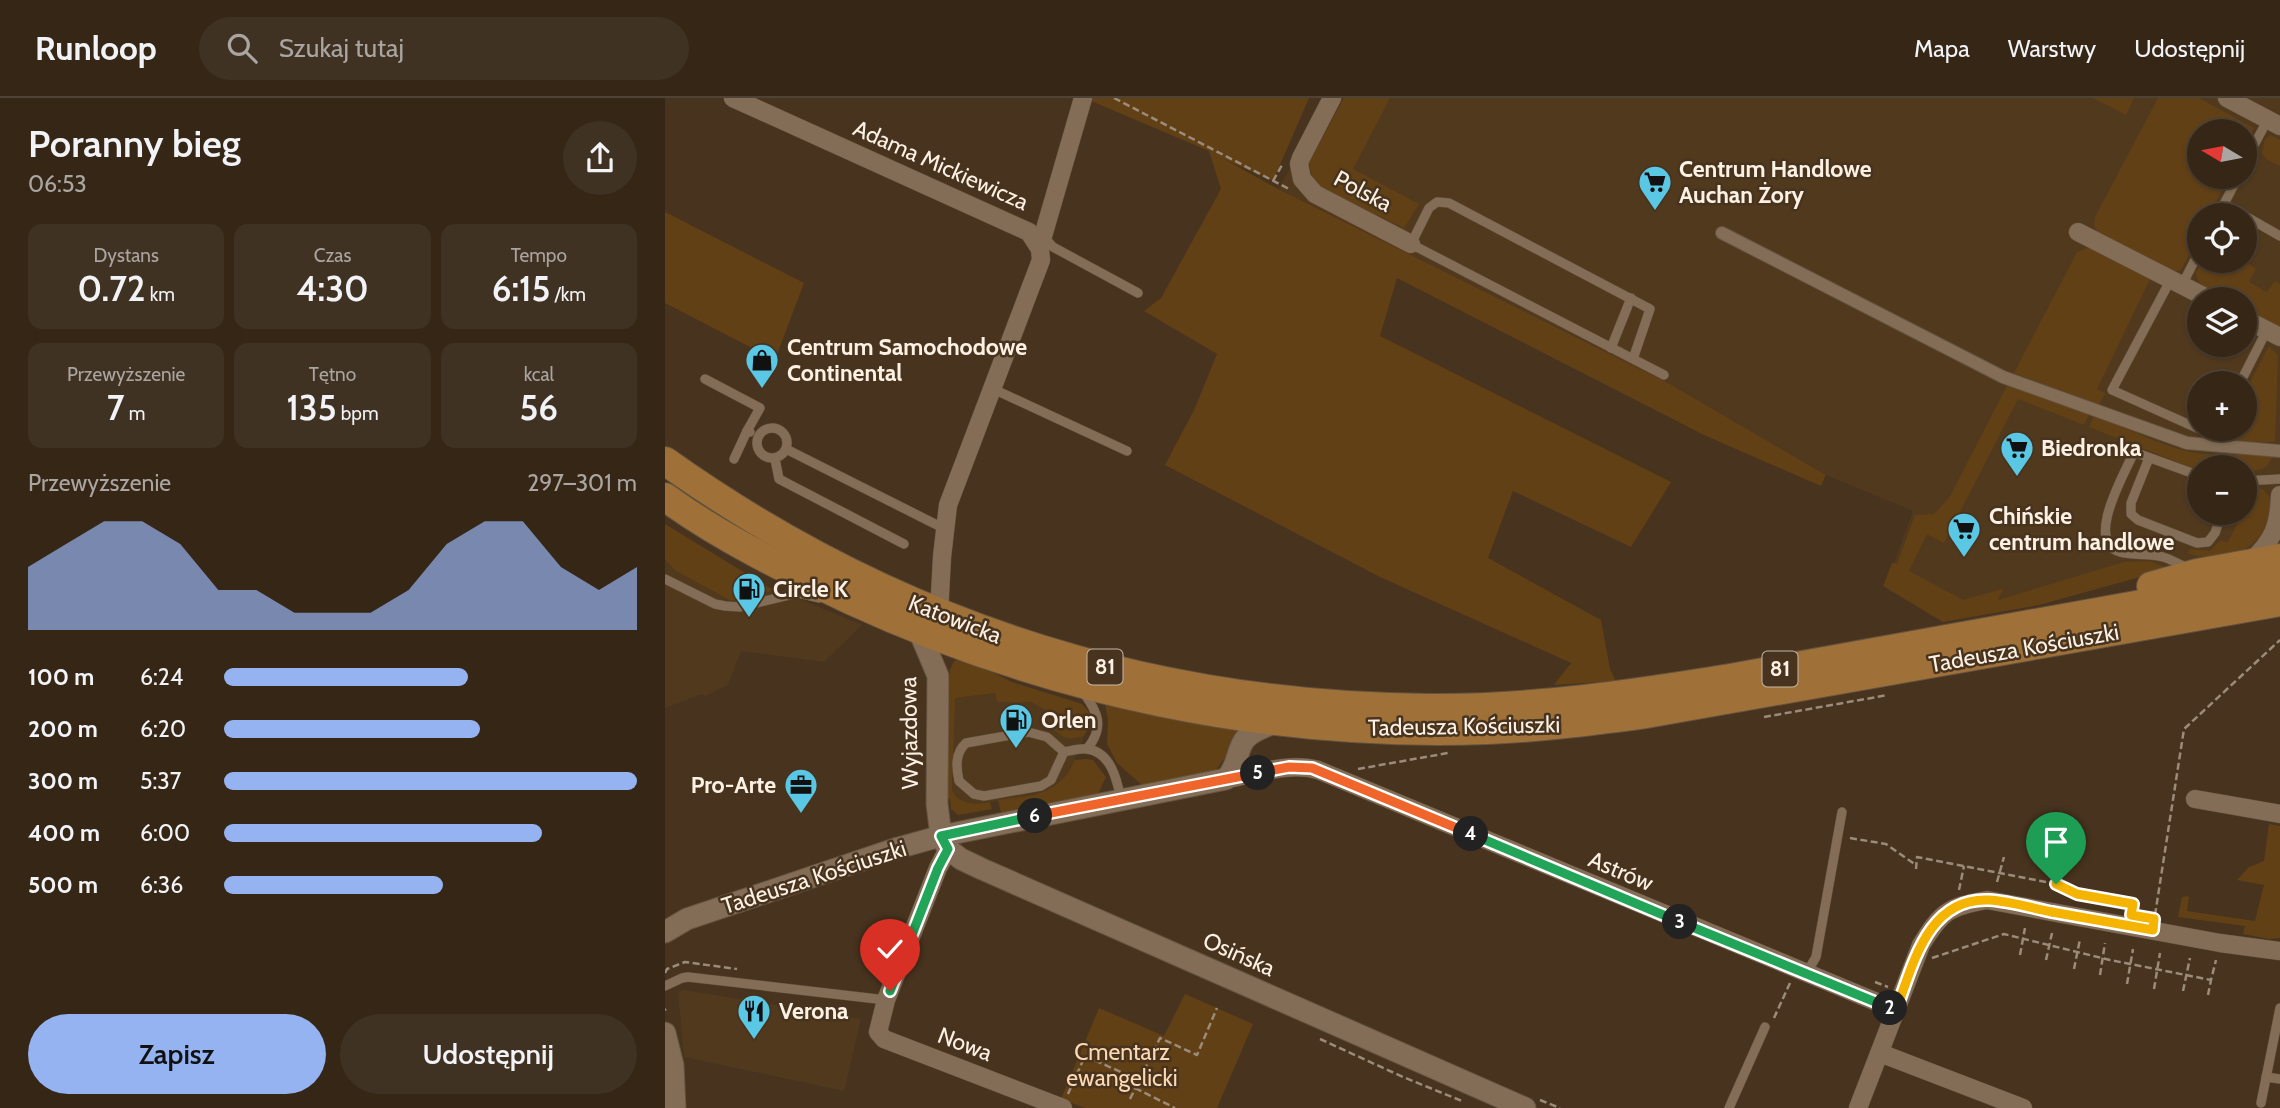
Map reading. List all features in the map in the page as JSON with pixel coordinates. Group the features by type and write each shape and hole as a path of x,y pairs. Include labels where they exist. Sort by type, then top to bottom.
{"main road":[{"name":"Katowicka","path":"665,461 759,522 977,653 1077,684 1156,702 1276,710"},
{"name":"Katowicka","path":"665,497 769,559 865,607 994,635 1080,661 1276,710"},
{"path":"2042,622 2087,604 2197,573 2280,558"},
{"name":"Tadeusza Kościuszki","path":"1276,710 1329,704 1430,708 1568,701 1730,678 2280,579"},
{"name":"Tadeusza Kościuszki","path":"1276,710 1329,727 1426,731 1489,730 1580,723 1735,699 2280,602"}],"street":[{"name":"Adama Mickiewicza","path":"733,98 1029,232 1040,240 1041,260 948,505 929,622"},
{"path":"1040,240 1083,98"},
{"name":"Polska","path":"1332,98 1301,158 1299,164 1302,178 1315,194 1412,244"},
{"path":"2227,98 2274,122"},
{"path":"2078,232 2187,288"},
{"path":"1722,233 2003,377 2187,443 2280,450"},
{"path":"2257,324 2274,333 2280,349"},
{"path":"2247,564 2265,548 2280,518 2280,495"},
{"name":"Wyjazdowa","path":"929,622 938,676 937,804 944,843"},
{"path":"1226,779 1236,766 1244,740 1276,710"},
{"name":"Astrów","path":"1226,779 1289,767 1318,770 1896,1010"},
{"name":"Tadeusza Kościuszki","path":"665,922 687,919 898,848 944,843 1121,799 1226,779"},
{"path":"2195,799 2280,814"},
{"name":"Nowa","path":"944,843 938,868 886,1000 877,1027 878,1032 884,1039 1065,1103"},
{"name":"Osińska","path":"944,843 961,859 982,869 1525,1108"},
{"path":"1859,1108 1921,945 1936,920 1954,908 1987,900 2220,943 2280,951"},
{"name":"Tadeusza Kościuszki","path":"665,932 687,919"},
{"path":"666,1039 673,1065 675,1108"},
{"path":"1879,1053 2023,1108"}],"lane":[{"path":"2257,145 2274,122"},
{"path":"1633,359 1650,309 1444,202 1437,202 1429,208 1412,244 1611,348 1664,375"},
{"path":"2257,223 2280,236"},
{"path":"1040,240 1138,293"},
{"path":"2187,267 2112,390 2187,424"},
{"path":"1611,348 1631,298"},
{"path":"2248,371 2274,333"},
{"path":"705,379 760,408 734,459"},
{"path":"991,388 1127,451"},
{"path":"765,429 780,430 786,439 786,449 775,459 765,458 758,451 758,437 765,429"},
{"path":"747,431 758,437"},
{"path":"786,449 945,529"},
{"path":"2187,471 2134,452 2105,522 2104,537 2111,547 2121,553 2164,557 2197,573"},
{"path":"2149,458 2131,503 2131,514 2138,520 2197,543 2208,542 2218,525"},
{"path":"775,459 779,479 904,544"},
{"path":"2257,480 2280,479"},
{"path":"665,579 715,604 725,606 740,607 799,593 865,607"},
{"path":"1077,684 1093,704 1098,720 1096,735 1087,749"},
{"path":"1064,752 1051,780 1041,786 984,796 974,794 958,781 957,758 966,743 1028,732 1047,737 1064,752 1087,749 1099,754 1109,762 1121,799"},
{"path":"1801,972 1816,957 1842,812"},
{"path":"665,986 688,977 886,1000"},
{"path":"2261,1103 2280,1008"},
{"path":"1728,1108 1765,1027"},
{"path":"2266,1077 2280,1079"}],"path":[{"path":"1114,98 1296,193"},
{"path":"2153,930 2184,729 2280,640"},
{"path":"2276,644 2280,650"},
{"path":"1843,837 1886,844 1916,867 1917,857 2056,884 2077,894 2133,904 2131,915"},
{"path":"1997,881 2004,857"},
{"path":"1959,891 1965,866"},
{"path":"2020,955 2025,928"},
{"path":"2046,960 2052,933"},
{"path":"1927,960 2004,934 2102,958 2211,980"},
{"path":"2074,969 2080,939"},
{"path":"2100,975 2105,943"},
{"path":"2208,995 2220,943"},
{"path":"2127,984 2133,948"},
{"path":"2154,989 2160,953"},
{"path":"2183,990 2190,958"},
{"path":"1765,1027 1775,1017 1801,972"},
{"path":"1870,980 1895,989"},
{"path":"1130,1099 1160,1038 1197,1055 1217,1008"},
{"path":"1319,1039 1465,1103"},
{"path":"1065,1103 1084,1055 1139,1080"},
{"path":"1135,1088 1175,1108"}],"shaded area":[{"path":"1330,98 2280,98 2280,544 2161,567 1953,619 1886,585 1913,511 1826,475 1670,384 1278,189"},
{"name":"Circle K","path":"665,556 746,599 771,587 862,625 824,662 741,651 728,685 705,696 702,694 665,708"},
{"name":"Orlen","path":"995,693 997,702 1020,700 1040,705 1060,719 1074,739 1084,736 1074,763 1058,785 1047,792 974,805 963,802 952,790 954,698"},
{"path":"684,990 861,1019 844,1091 684,1057 678,992"}],"green space":[{"path":"1084,98 1309,98 1273,181 1224,159 1278,189 1670,384 1826,475 1821,486 1704,435 1397,278 1380,336 1671,482 1631,547 1513,491 1488,558 1601,620 1610,669 1616,681 1554,685 1571,663 1380,577 1165,465 1195,408 1217,354 1144,311 1161,298 1221,189 1209,151"},
{"path":"1344,98 1390,98 1353,169 1419,204 1404,228 1320,188 1312,177 1309,163"},
{"path":"2093,98 2134,98 2126,115"},
{"path":"2158,98 2199,98 2238,119 2187,119 2187,189 2223,189 2215,203 2187,203 2187,259 2181,270 2171,272 2099,235 2094,225 2095,217"},
{"path":"2271,135 2280,140 2280,166 2266,159 2262,153 2265,139"},
{"path":"665,212 804,283 775,360 665,303"},
{"path":"2088,248 2095,249 2150,279 2097,389 2105,393 2099,405 2014,373 2077,252"},
{"path":"2196,273 2254,273 2249,282 2267,292 2275,281 2280,284 2280,327 2257,315 2257,287 2207,287 2197,279"},
{"path":"2269,346 2278,355 2275,442 2213,441 2257,441 2256,371"},
{"path":"2008,384 2089,414 2084,425 2018,399 1944,543 1927,534 1909,571 1963,600 2003,589 1998,600 2124,562 2149,561 2169,569 2039,605 1943,622 1883,586 1892,563 1897,564 1915,515 1934,514 1949,498"},
{"path":"2094,415 2186,451 2273,455 2269,464 2257,469 2257,455 2187,455 2187,466 2089,427"},
{"path":"2257,487 2261,488 2271,502 2273,512 2269,513 2259,537 2250,546 2227,556 2188,553 2190,549 2210,551 2220,541 2228,542 2237,525 2257,525"},
{"path":"665,524 773,590 746,599 730,600 676,571 665,559"},
{"path":"965,658 1012,682 1082,704 1091,714 1091,723 1084,736 1070,738 1052,728 1060,718 1031,702 997,702 995,693 955,698 952,790 964,802 990,802 992,809 958,815 951,809 950,799 946,799 950,670 954,661"},
{"path":"1104,699 1248,727 1215,771 1142,785 1117,763 1107,744 1108,720"},
{"path":"1075,760 1093,760 1106,777 1098,794 1001,813 998,800 1034,795 1052,788 1068,772"},
{"path":"2269,824 2280,826 2280,938 2269,939 2243,934 2245,926 2178,917 2182,897 2189,896 2187,911 2255,921 2264,885 2237,880 2249,867 2264,861"},
{"name":"Cmentarz ewangelicki","path":"1185,994 1253,1024 1217,1108 1085,1108 1061,1099 1099,1008 1164,1036"}],"place":[{"name":"Centrum Handlowe Auchan Żory","path":"1655,212"},
{"name":"Centrum Samochodowe Continental","path":"762,390"},
{"name":"Biedronka","path":"2017,478"},
{"name":"Chińskie centrum handlowe","path":"1964,559"},
{"name":"Circle K","path":"749,619"},
{"name":"Orlen","path":"1016,750"},
{"name":"Pro-Arte","path":"801,815"},
{"name":"Verona","path":"754,1041"}],"route":[{"path":"890,991 948,849 941,836 1289,767 1318,770 1896,1010 1921,945 1936,920 1954,908 1987,900 2153,930 2154,919 2131,915 2133,904 2077,894 2056,884"}]}
